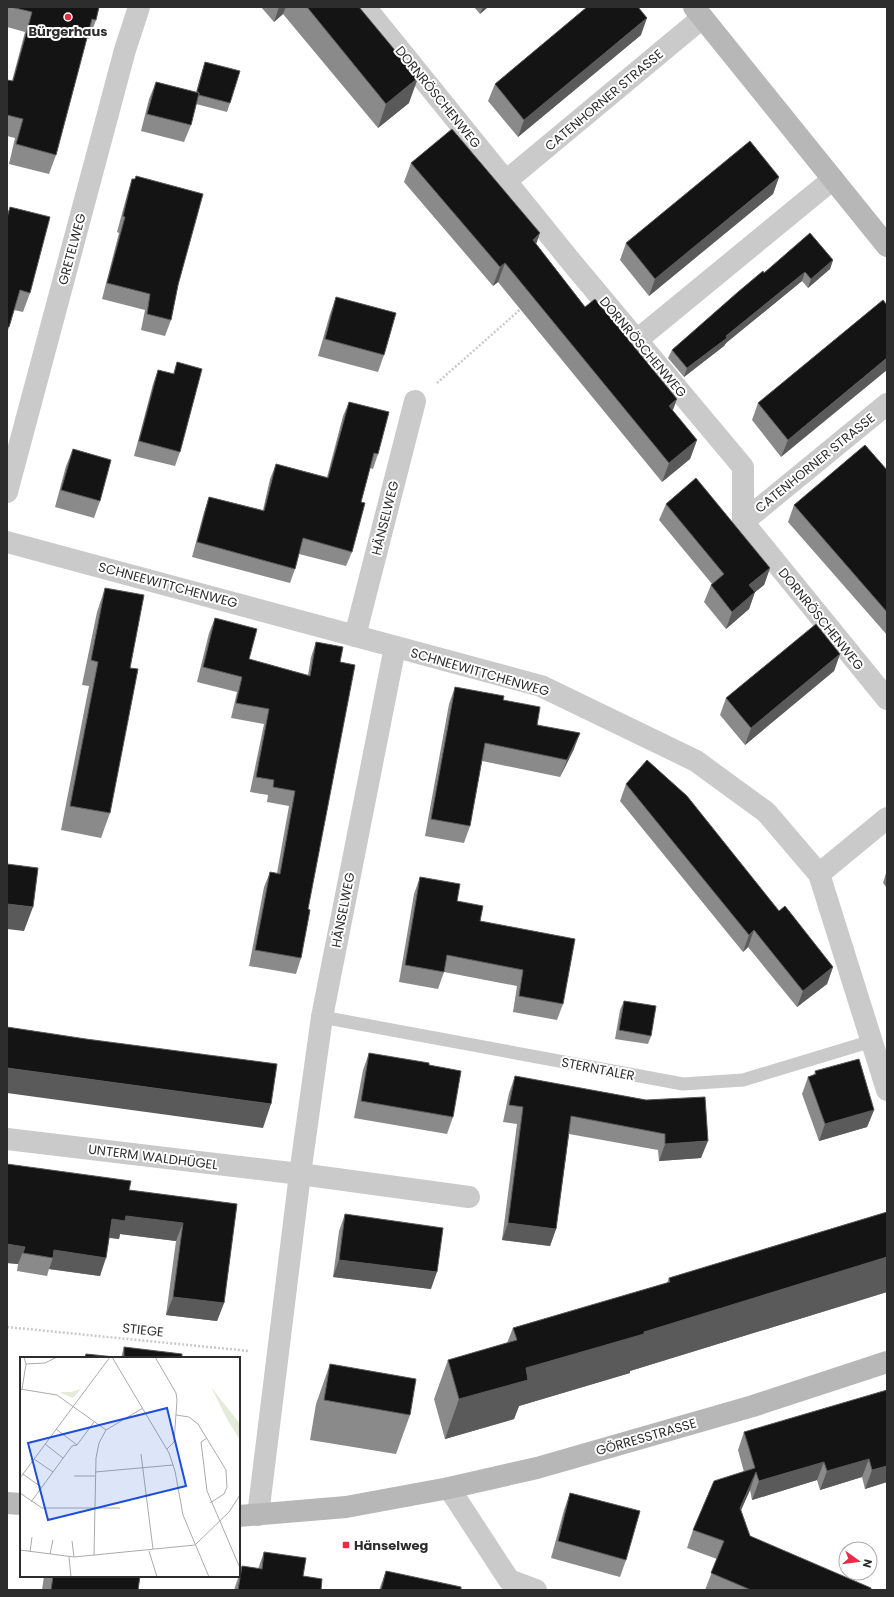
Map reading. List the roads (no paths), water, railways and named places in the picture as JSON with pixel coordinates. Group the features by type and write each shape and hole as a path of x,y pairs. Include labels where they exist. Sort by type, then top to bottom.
{"street":[{"name":"GRETELWEG","path":"7,492 123,58 139,7"},
{"name":"DORNRÖSCHENWEG","path":"376,11 506,182 743,467 742,522 887,699"},
{"name":"CATENHORNER STRASSE","path":"506,182 698,12 887,246"},
{"path":"637,340 833,179"},
{"name":"HÄNSELWEG","path":"355,636 415,401"},
{"name":"CATENHORNER STRASSE","path":"742,522 887,404"},
{"name":"SCHNEEWITTCHENWEG","path":"7,542 541,686 696,761 766,812 819,874"},
{"name":"HÄNSELWEG","path":"248,1515 278,1353 300,1174 322,1017 394,647"},
{"path":"887,818 819,874 887,1090"},
{"name":"UNTERM WALDHÜGEL","path":"7,1139 300,1174"},
{"path":"300,1174 469,1197"},
{"name":"GÖRRESSTRASSE","path":"248,1515 346,1507 449,1488 537,1468 746,1409 887,1362"},
{"path":"449,1488 509,1580 536,1590"},
{"path":"7,1503 20,1504"}],"lane":[{"name":"STERNTALER","path":"322,1017 683,1084 743,1080 872,1041"}],"place":[{"name":"Bürgerhaus","path":"68,17"},
{"name":"Hänselweg","path":"346,1545"}]}
